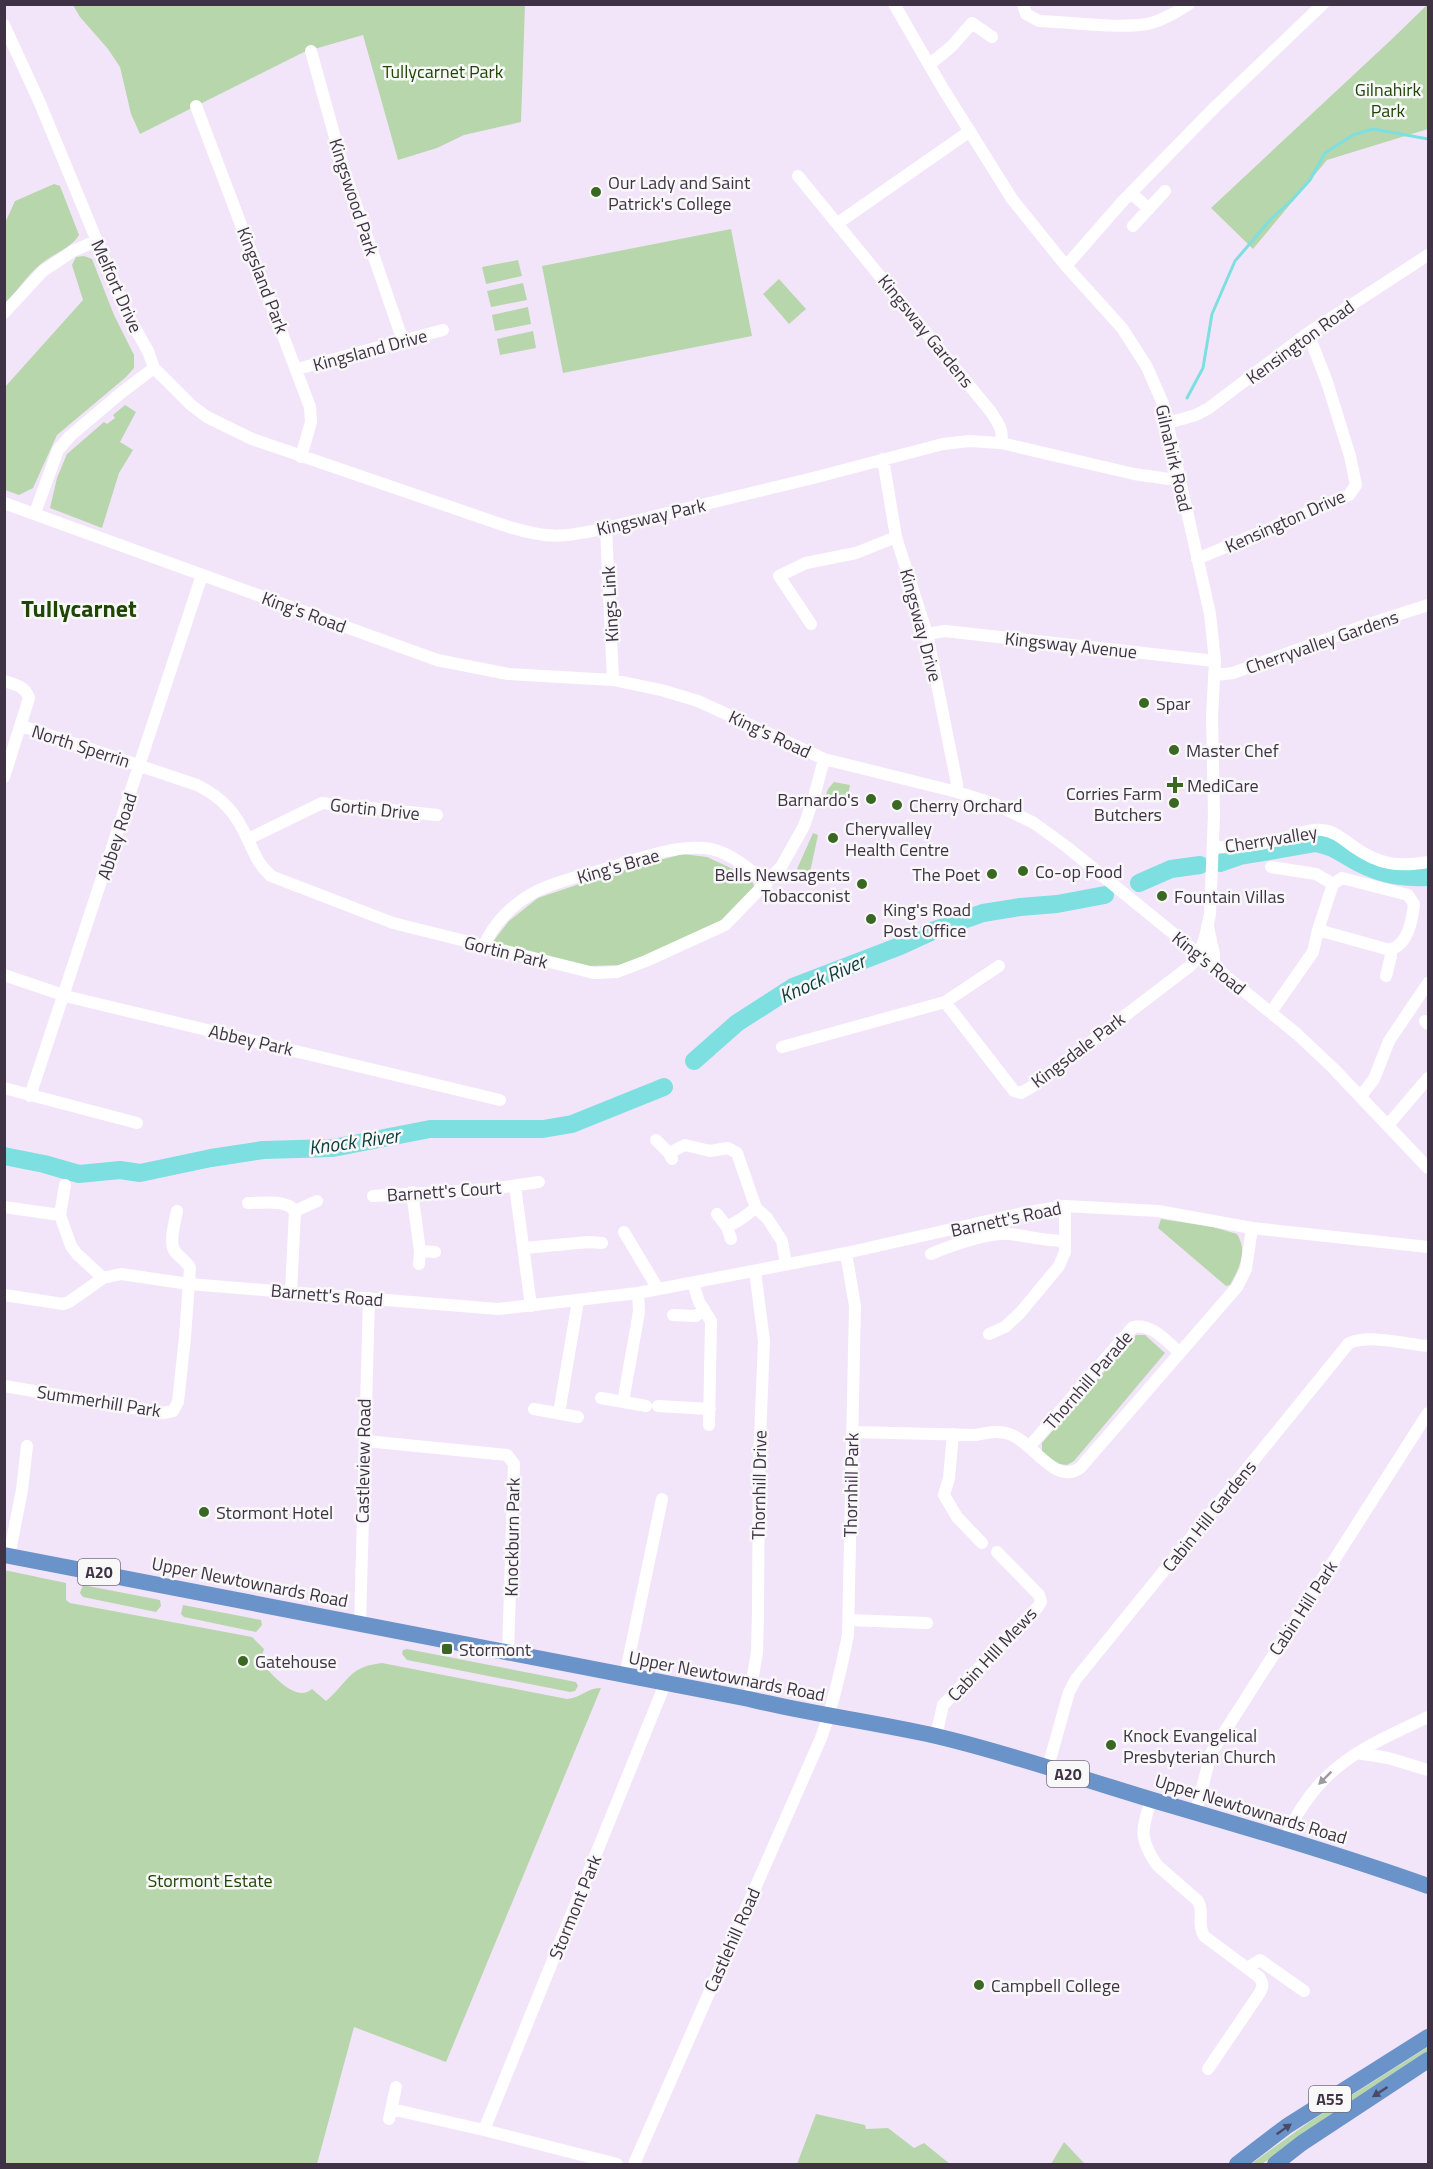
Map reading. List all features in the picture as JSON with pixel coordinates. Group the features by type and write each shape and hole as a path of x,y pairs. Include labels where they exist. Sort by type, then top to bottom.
{"highway":[{"name":"Upper Newtownards Road","path":"7,1555 749,1699 798,1711 936,1736 1285,1839 1428,1886"},
{"name":"A55","path":"1238,2164 1287,2126 1428,2037"},
{"name":"A55","path":"1275,2164 1428,2060"}],"street":[{"name":"Gilnahirk Road","path":"894,4 1012,199 1066,266 1108,310 1136,348 1156,388 1168,423 1178,479 1210,614 1215,661 1212,717 1215,783 1213,847 1208,926 1199,954"},
{"path":"1023,4 1026,14 1039,21 1132,25 1148,24 1165,18 1189,4"},
{"path":"1066,266 1131,193 1215,107 1323,4"},
{"path":"929,65 952,46 972,23 992,37"},
{"name":"Melfort Drive","path":"4,25 39,101 128,316 148,351 154,368"},
{"name":"Kingswood Park","path":"311,51 344,170 404,340"},
{"name":"Kingsland Park","path":"196,105 310,407 311,422 302,457"},
{"path":"838,224 970,131"},
{"name":"Kingsway Gardens","path":"798,176 991,412 1003,434 1001,443"},
{"path":"1133,226 1165,191"},
{"path":"1131,193 1149,209"},
{"path":"4,313 43,271 58,259 96,241"},
{"name":"Kensington Road","path":"1168,423 1196,415 1209,408 1308,333 1428,255"},
{"name":"Kingsland Drive","path":"297,369 443,330"},
{"name":"Kensington Drive","path":"1197,559 1349,495 1354,490 1356,482 1350,456 1327,382 1308,333"},
{"path":"35,513 58,450 70,436 154,368"},
{"name":"Kingsway Park","path":"154,368 191,405 207,417 252,439 532,534 553,537 606,528 942,444 969,441 1001,443 1134,474 1178,479"},
{"name":"Kingsway Drive","path":"883,459 896,537 927,634 947,725 957,792"},
{"name":"King's Road","path":"4,503 450,664 508,674 613,680 661,690 698,701 824,759 996,804 1034,823 1066,847 1314,1049 1428,1168"},
{"name":"Kings Link","path":"606,528 613,680"},
{"path":"811,624 780,576 806,563 856,553 896,537"},
{"name":"Abbey Road","path":"30,1096 202,575"},
{"name":"Cherryvalley Gardens","path":"1215,675 1233,673 1428,605"},
{"name":"Kingsway Avenue","path":"927,634 945,631 1215,661"},
{"path":"4,681 21,686 29,698 4,777"},
{"name":"North Sperrin","path":"22,726 140,766"},
{"name":"Gortin Park","path":"140,766 197,785 213,793 232,811 260,866 271,876 393,923 594,973 617,972 686,945 725,925 779,871 804,826 824,759"},
{"name":"Gortin Drive","path":"248,839 322,803 437,815"},
{"name":"Cherryvalley","path":"1213,847 1266,843 1312,830 1322,830 1336,834 1380,862 1407,865 1428,862"},
{"name":"King's Brae","path":"484,946 489,933 499,921 537,891 563,881 675,849 707,848 729,856 767,884"},
{"path":"1271,867 1316,874 1333,884"},
{"path":"1270,1012 1313,952 1318,930 1333,884 1342,878 1408,895 1414,904 1404,942 1390,950 1318,930"},
{"path":"1208,926 1214,966"},
{"path":"1386,976 1391,956 1390,950"},
{"name":"Kingsdale Park","path":"945,1002 1014,1091 1021,1093 1034,1086 1190,966 1199,954"},
{"path":"782,1047 945,1002 999,966"},
{"name":"Abbey Park","path":"4,975 64,995 500,1100"},
{"path":"1361,1096 1374,1079 1389,1041 1428,983"},
{"path":"1388,1125 1428,1078"},
{"path":"4,1088 137,1123"},
{"path":"656,1140 671,1156 685,1145 710,1151 728,1148 736,1153 756,1208 782,1241 786,1264"},
{"name":"Barnett's Court","path":"373,1196 515,1186 539,1182"},
{"path":"4,1295 63,1304 103,1278 71,1246 60,1215 65,1185"},
{"name":"Barnett's Court","path":"515,1186 531,1306"},
{"path":"412,1192 420,1251 419,1264"},
{"path":"295,1211 317,1201"},
{"path":"248,1203 283,1204 291,1206 295,1211 291,1292"},
{"path":"989,1334 1005,1327 1020,1313 1059,1266 1065,1252 1065,1206"},
{"name":"Barnett's Road","path":"103,1278 121,1274 189,1284 498,1309 638,1293 846,1253 1023,1213 1065,1206 1158,1210 1252,1228 1428,1247"},
{"path":"4,1207 60,1215"},
{"path":"726,1227 756,1208"},
{"path":"177,1211 172,1243 175,1251 186,1260 190,1268 189,1284"},
{"path":"717,1214 731,1239"},
{"name":"Thornhill Parade","path":"852,1432 976,1435 995,1432 1010,1434 1058,1470 1066,1474 1073,1473 1080,1468 1237,1287 1246,1269 1252,1228"},
{"path":"624,1232 658,1289"},
{"path":"931,1254 955,1244 1007,1234 1046,1241 1065,1241"},
{"path":"525,1248 588,1236 602,1244"},
{"path":"420,1251 435,1252"},
{"name":"Thornhill Park","path":"829,1715 846,1644 849,1620 855,1306 846,1253"},
{"name":"Thornhill Drive","path":"749,1699 757,1652 759,1462 764,1352 755,1271"},
{"path":"693,1282 699,1302 711,1321 709,1425"},
{"name":"Summerhill Park","path":"4,1386 163,1413 173,1411 178,1402 189,1284"},
{"path":"623,1402 639,1311 638,1293"},
{"name":"Castleview Road","path":"360,1624 369,1298"},
{"path":"559,1413 578,1301"},
{"path":"673,1315 696,1316 704,1309"},
{"name":"Thornhill Parade","path":"1029,1447 1133,1327 1142,1325 1149,1327 1179,1353"},
{"name":"Cabin Hill Gardens","path":"1047,1767 1069,1692 1076,1679 1349,1343 1357,1340 1375,1340 1428,1346"},
{"path":"601,1398 652,1406 710,1409"},
{"path":"534,1409 578,1416"},
{"name":"Cabin Hill Park","path":"1196,1812 1211,1753 1428,1413"},
{"path":"953,1434 949,1478 944,1495 957,1517 982,1543"},
{"name":"Knockburn Park","path":"366,1441 507,1455 514,1464 508,1653"},
{"path":"7,1555 22,1490 27,1446"},
{"path":"625,1676 662,1499"},
{"name":"Cabin HIll Mews","path":"936,1736 944,1705 1041,1602 1039,1595 997,1552"},
{"path":"849,1620 927,1623"},
{"name":"Stormont Park","path":"484,2130 665,1684"},
{"name":"Castlehill Road","path":"634,2164 789,1814 829,1715"},
{"path":"1285,1839 1298,1812 1327,1775 1358,1753 1428,1716"},
{"path":"1358,1753 1388,1758 1428,1770"},
{"path":"1152,1800 1142,1832 1153,1859 1198,1901 1201,1909 1200,1928 1204,1936 1259,1977 1263,1987 1252,2007 1208,2069"},
{"path":"1247,1968 1260,1960 1304,1991"},
{"path":"396,2087 390,2114 484,2130 617,2164"}],"green space":[{"name":"Tullycarnet Park","path":"73,5 525,5 521,122 464,135 437,148 398,160 363,35 304,52 140,134 131,114 120,67"},
{"name":"Gilnahirk Park","path":"1427,5 1428,129 1327,160 1253,249 1211,208"},
{"path":"54,184 60,186 79,235 67,247 37,267 5,306 5,223 15,201"},
{"path":"731,229 752,336 563,373 542,266"},
{"path":"84,256 92,259 114,315 134,355 134,368 57,435 33,488 19,495 5,490 5,387 83,300 72,265 76,257"},
{"path":"518,260 522,276 486,284 482,267"},
{"path":"779,279 806,309 789,324 763,294"},
{"path":"523,283 527,300 491,307 487,291"},
{"path":"528,307 531,324 495,331 492,315"},
{"path":"533,331 536,348 500,355 497,339"},
{"path":"125,405 136,412 120,442 133,450 119,473 102,528 50,508 57,478 67,454 104,422 107,424 115,418 113,415"},
{"path":"834,782 850,785 846,805 824,800 828,789"},
{"path":"813,833 818,835 810,872 797,869"},
{"path":"683,854 707,857 750,877 755,888 718,924 623,965 587,966 492,943 509,921 538,898 621,870"},
{"path":"1161,1219 1213,1227 1237,1234 1242,1253 1230,1285 1226,1286 1158,1228"},
{"path":"1136,1335 1145,1335 1165,1353 1074,1461 1067,1465 1059,1464 1042,1453 1042,1443"},
{"name":"Stormont Estate","path":"4,1570 66,1583 66,1600 70,1603 252,1637 264,1649 261,1659 263,1665 279,1681 299,1693 312,1689 326,1701 355,1672 370,1665 382,1663 567,1699 592,1689 601,1688 446,2062 354,2027 317,2164 5,2164"},
{"path":"83,1585 160,1600 161,1606 156,1612 83,1597 80,1593"},
{"path":"183,1605 261,1620 262,1625 256,1632 184,1617 181,1614"},
{"path":"403,1650 576,1682 578,1686 575,1691 570,1692 407,1660 402,1654"},
{"path":"1428,2047 1428,2052 1262,2164 1251,2164 1312,2120"},
{"path":"816,2114 865,2125 866,2129 888,2128 914,2148 924,2143 950,2164 797,2164"},
{"path":"1064,2142 1085,2164 1051,2164"}],"waterway":[{"path":"1187,398 1203,368 1212,314 1235,261 1271,219 1310,180 1325,153 1353,135 1373,129 1428,139"},
{"name":"Knock River","path":"1220,863 1240,856 1316,843 1384,873 1428,877"},
{"name":"Knock River","path":"1139,883 1171,869 1200,865"},
{"name":"Knock River","path":"694,1061 737,1023 793,987 983,913 1057,904 1105,895"},
{"name":"Knock River","path":"4,1156 79,1174 120,1170 140,1173 263,1150 333,1148 430,1129 543,1129 572,1124 664,1087"}],"place":[{"name":"Our Lady and Saint Patrick's College","path":"596,192"},
{"name":"Spar","path":"1144,703"},
{"name":"Master Chef","path":"1174,750"},
{"name":"MediCare","path":"1175,785"},
{"name":"Barnardo's","path":"871,799"},
{"name":"Corries Farm Butchers","path":"1174,803"},
{"name":"Cherry Orchard","path":"897,805"},
{"name":"Cheryvalley Health Centre","path":"833,838"},
{"name":"Co-op Food","path":"1023,871"},
{"name":"The Poet","path":"992,874"},
{"name":"Bells Newsagents Tobacconist","path":"862,884"},
{"name":"Fountain Villas","path":"1162,896"},
{"name":"King's Road Post Office","path":"871,919"},
{"name":"Stormont Hotel","path":"204,1512"},
{"name":"Stormont","path":"447,1649"},
{"name":"Gatehouse","path":"243,1661"},
{"name":"Knock Evangelical Presbyterian Church","path":"1111,1745"},
{"name":"Campbell College","path":"979,1985"}],"district":[{"name":"Tullycarnet","path":"79,608"}]}
